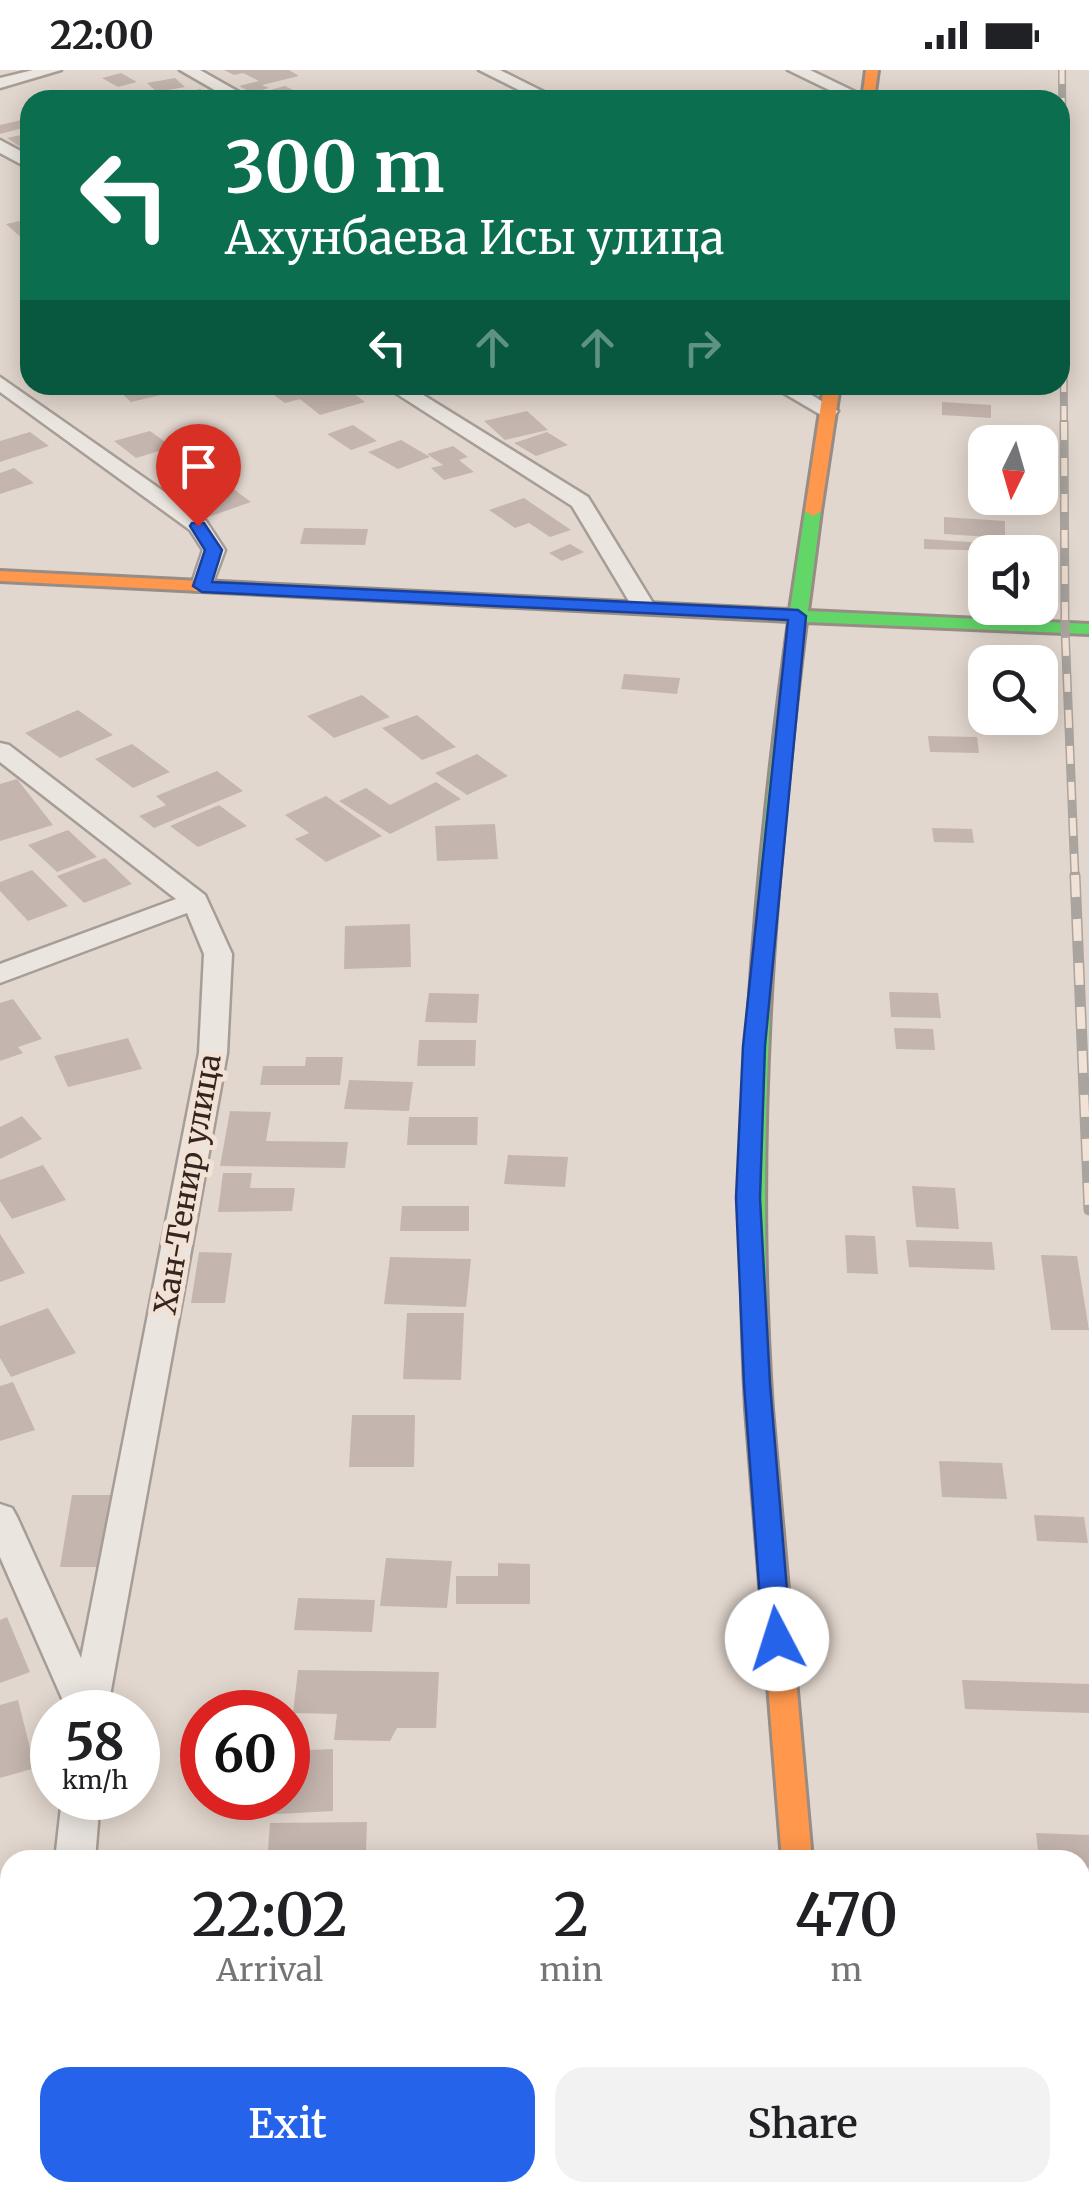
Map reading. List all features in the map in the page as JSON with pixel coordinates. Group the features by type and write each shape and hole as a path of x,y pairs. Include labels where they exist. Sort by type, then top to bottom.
{"main road":[{"path":"796,1850 757,1384 748,1198 754,1046 798,616 830,395"},
{"path":"0,576 1089,629"}],"street":[{"path":"0,83 53,70"},
{"path":"188,70 225,90"},
{"path":"488,70 531,90"},
{"path":"796,70 843,90"},
{"path":"0,382 198,526 214,550 202,586"},
{"path":"408,395 580,502 644,608"},
{"path":"799,395 828,410"},
{"name":"Хан-Тенир улица","path":"0,750 195,901 218,954 213,1053 92,1690"},
{"path":"0,974 195,901"},
{"path":"0,1516 78,1690"},
{"path":"76,1850 79,1820"}],"building":[{"path":"224,70 289,70 299,76 262,85 269,88 262,90 246,90 239,86 259,81 243,73 234,75"},
{"path":"121,73 137,82 118,87 102,78"},
{"path":"175,78 185,87 155,90 147,83"},
{"path":"20,120 20,129 0,134 0,125"},
{"path":"20,135 20,147 7,138"},
{"path":"20,221 20,236 6,224"},
{"path":"124,395 161,395 131,402"},
{"path":"274,395 356,395 365,402 320,415 300,399 285,403"},
{"path":"942,402 991,405 991,418 942,415"},
{"path":"527,411 548,430 505,440 484,421"},
{"path":"353,425 377,441 351,450 327,434"},
{"path":"150,431 172,447 136,458 114,441"},
{"path":"30,432 49,446 0,462 0,441"},
{"path":"547,432 568,445 536,456 514,443"},
{"path":"401,440 430,457 398,469 368,452"},
{"path":"453,446 468,457 459,460 474,472 444,480 431,468 443,465 427,454"},
{"path":"203,467 219,481 182,491 166,477"},
{"path":"14,468 34,483 0,494 0,473"},
{"path":"232,488 251,502 205,518 186,504"},
{"path":"524,498 571,530 550,537 529,523 515,528 489,510"},
{"path":"944,517 1005,521 1005,535 944,534"},
{"path":"304,528 368,529 365,545 300,544"},
{"path":"924,539 968,542 968,550 924,549"},
{"path":"570,544 584,552 562,561 549,553"},
{"path":"624,674 680,678 677,694 621,689"},
{"path":"362,695 390,717 334,738 307,716"},
{"path":"78,710 113,735 60,758 25,733"},
{"path":"417,715 456,747 422,760 382,728"},
{"path":"928,736 977,737 979,753 930,752"},
{"path":"132,744 170,772 133,788 95,759"},
{"path":"477,754 508,776 467,795 435,773"},
{"path":"217,771 243,791 154,828 139,816 166,805 156,796"},
{"path":"17,779 53,825 0,841 0,784"},
{"path":"436,782 461,799 390,834 339,801 366,788 390,805"},
{"path":"326,796 382,836 326,862 295,839 309,833 285,815"},
{"path":"219,805 247,826 198,847 170,826"},
{"path":"495,824 498,859 437,861 435,826"},
{"path":"932,828 972,829 974,843 934,842"},
{"path":"68,830 97,857 57,872 28,845"},
{"path":"105,858 132,884 84,903 57,876"},
{"path":"32,870 68,906 28,921 0,891 0,882"},
{"path":"410,924 411,967 344,969 345,926"},
{"path":"889,992 938,993 941,1018 891,1017"},
{"path":"429,993 479,994 477,1023 425,1022"},
{"path":"13,999 42,1039 18,1047 23,1053 0,1061 0,1003"},
{"path":"894,1028 933,1029 935,1050 896,1049"},
{"path":"128,1038 142,1069 68,1087 54,1056"},
{"path":"419,1040 476,1040 475,1066 417,1066"},
{"path":"306,1057 343,1057 340,1085 260,1085 263,1066 305,1066"},
{"path":"349,1080 413,1082 409,1111 344,1109"},
{"path":"230,1111 271,1112 266,1141 348,1142 345,1168 220,1166"},
{"path":"22,1116 42,1139 0,1159 0,1127"},
{"path":"409,1117 478,1117 477,1145 407,1145"},
{"path":"508,1155 568,1157 565,1187 504,1184"},
{"path":"43,1165 66,1200 12,1219 0,1201 0,1180"},
{"path":"223,1173 252,1173 250,1188 295,1188 292,1211 218,1212"},
{"path":"912,1186 955,1188 959,1229 916,1227"},
{"path":"402,1206 469,1206 469,1231 400,1231"},
{"path":"0,1234 25,1273 0,1282"},
{"path":"845,1235 875,1236 878,1274 847,1273"},
{"path":"906,1240 992,1242 995,1270 909,1267"},
{"path":"199,1252 232,1253 225,1303 191,1303"},
{"path":"1041,1255 1077,1256 1089,1330 1051,1330"},
{"path":"390,1257 471,1259 466,1307 384,1304"},
{"path":"48,1308 76,1353 11,1377 0,1358 0,1326"},
{"path":"407,1313 464,1313 461,1380 403,1379"},
{"path":"13,1382 35,1430 0,1441 0,1386"},
{"path":"352,1415 415,1415 414,1467 349,1467"},
{"path":"939,1461 1002,1463 1007,1499 942,1497"},
{"path":"72,1495 112,1495 101,1567 60,1567"},
{"path":"1034,1515 1084,1517 1088,1543 1037,1541"},
{"path":"386,1558 452,1561 447,1608 380,1606"},
{"path":"498,1563 530,1564 530,1604 456,1604 456,1576 498,1576"},
{"path":"298,1598 375,1600 372,1632 294,1630"},
{"path":"7,1617 30,1672 0,1683 0,1620"},
{"path":"298,1670 439,1672 436,1728 397,1728 390,1741 334,1740 337,1714 310,1713 310,1690 296,1690"},
{"path":"962,1680 1089,1684 1089,1713 965,1709"},
{"path":"18,1700 30,1748 30,1769 0,1778 0,1705"},
{"path":"333,1749 333,1811 310,1812 310,1750"},
{"path":"367,1822 366,1850 268,1850 270,1823"},
{"path":"1036,1833 1089,1835 1089,1850 1038,1850"}],"railway":[{"path":"1062,70 1062,90"},
{"path":"1064,395 1064,424"},
{"path":"1064,422 1065,628 1075,877"},
{"path":"1075,875 1089,1210"}],"traffic: fast":[{"path":"759,1409 752,1297 751,1184 760,959 783,734 813,511"},
{"path":"399,596 798,616"},
{"path":"798,616 1089,629"}],"traffic: slow":[{"path":"869,90 872,70"},
{"path":"813,511 830,395"},
{"path":"0,576 399,596"},
{"path":"759,1409 796,1850"}],"route":[{"path":"198,526 214,550 202,586 798,616 754,1046 748,1198 757,1384 777,1639"}]}
